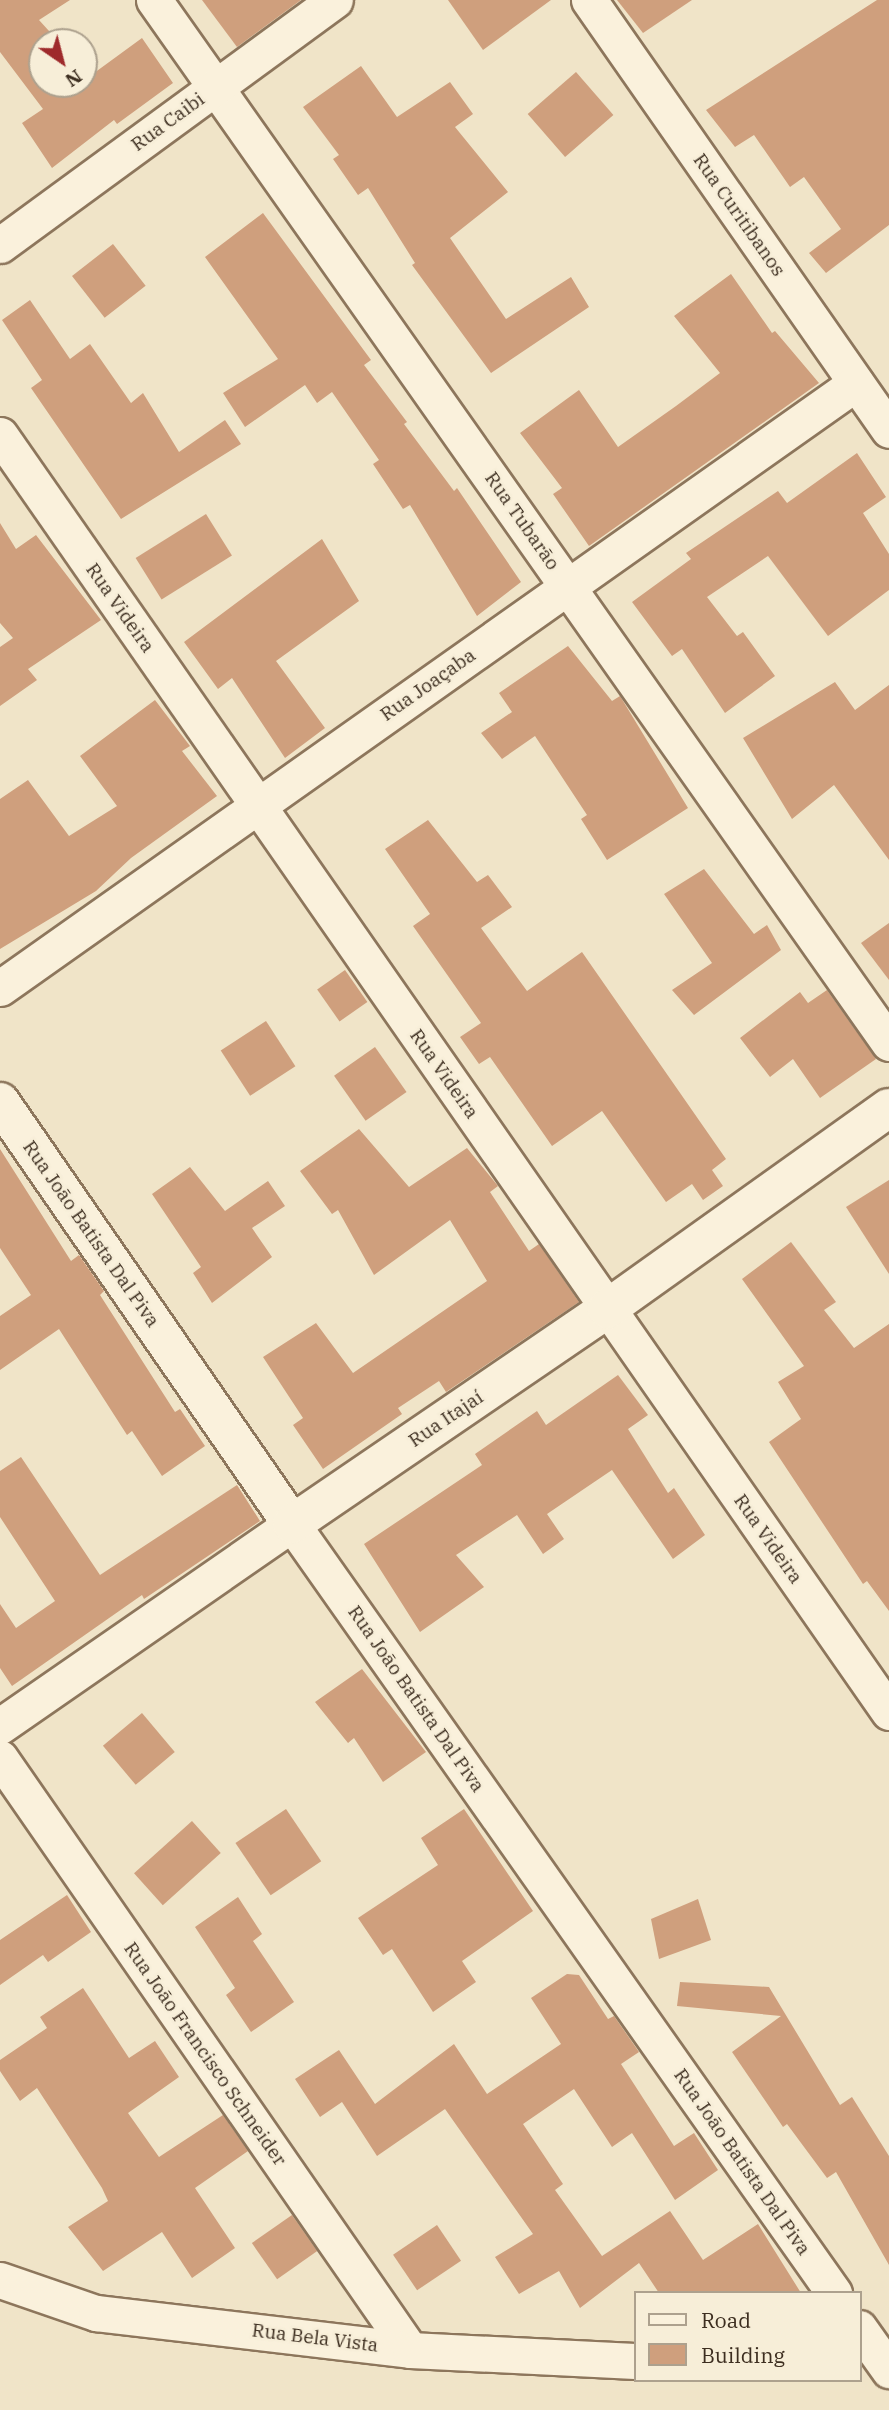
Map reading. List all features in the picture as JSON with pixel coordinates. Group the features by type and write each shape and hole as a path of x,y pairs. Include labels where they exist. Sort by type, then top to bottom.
{"street":[{"name":"Rua Tubarão","path":"154,0 889,1043"},
{"name":"Rua Caibi","path":"0,245 335,0"},
{"name":"Rua Curitibanos","path":"589,0 889,430"},
{"name":"Rua Joaçaba","path":"0,988 856,383"},
{"name":"Rua Videira","path":"0,435 889,1712"},
{"name":"Rua João Batista Dal Piva","path":"0,1102 292,1524 833,2291"},
{"name":"Rua Itajaí","path":"0,1726 607,1309 889,1108"},
{"name":"Rua João Francisco Schneider","path":"0,1758 410,2350"},
{"name":"Rua Bela Vista","path":"0,2280 96,2313 410,2350 634,2361"},
{"path":"861,2331 889,2372"},
{"path":"861,2371 889,2372"}],"building":[{"path":"0,0 70,0 39,20 46,28 28,28 28,89 0,52"},
{"path":"202,0 301,0 237,47"},
{"path":"448,0 551,0 483,50"},
{"path":"617,0 692,0 643,33"},
{"path":"877,0 889,0 889,225 826,273 809,253 841,229 804,177 790,187 754,135 735,147 706,110"},
{"path":"142,38 173,83 117,124 114,120 52,168 22,123 43,109 35,98 98,98 98,70"},
{"path":"361,66 397,117 450,82 473,114 455,127 508,192 450,238 506,319 571,277 589,307 491,373 412,265 415,263 368,188 358,195 333,159 339,155 303,107"},
{"path":"576,72 613,115 565,157 528,114"},
{"path":"263,213 371,360 364,365 407,422 404,424 454,491 457,488 521,582 477,616 410,505 403,509 373,464 379,460 332,392 317,403 305,385 245,427 223,393 278,359 205,257"},
{"path":"113,244 146,286 105,318 72,276"},
{"path":"731,274 772,333 775,331 819,383 589,546 553,494 562,488 520,433 579,390 618,447 720,373 674,316"},
{"path":"30,300 70,359 90,344 131,403 143,393 179,452 225,420 241,444 121,519 31,388 42,380 2,320"},
{"path":"857,453 886,497 863,513 889,554 889,590 828,636 768,556 707,597 737,636 743,632 775,676 725,713 682,649 672,656 632,602 691,559 686,553 778,491 787,503"},
{"path":"206,514 232,556 162,600 136,558"},
{"path":"0,523 16,549 36,535 101,620 28,669 37,680 0,706 0,647 13,638 0,623"},
{"path":"322,539 359,601 276,661 325,728 285,758 232,678 218,689 184,642"},
{"path":"568,646 612,701 620,696 688,808 607,860 581,819 587,815 535,736 502,759 481,733 512,712 499,693"},
{"path":"835,682 855,710 889,685 889,860 834,785 792,819 743,738"},
{"path":"155,700 190,746 182,751 217,796 131,858 96,891 0,949 0,799 28,780 69,836 117,806 80,756"},
{"path":"428,820 477,882 488,875 512,907 481,928 527,991 582,952 726,1159 712,1170 723,1186 703,1200 692,1184 666,1202 602,1111 552,1146 490,1057 479,1064 460,1037 481,1023 413,926 430,914 385,849"},
{"path":"704,869 754,934 767,925 781,950 694,1015 672,990 712,963 664,894"},
{"path":"889,923 889,980 861,943"},
{"path":"345,970 367,1002 340,1021 317,990"},
{"path":"827,990 876,1059 820,1098 793,1059 770,1077 740,1038 800,992 808,1003"},
{"path":"266,1021 295,1066 250,1096 221,1050"},
{"path":"375,1047 407,1092 366,1121 334,1076"},
{"path":"359,1129 409,1187 467,1148 498,1186 490,1192 529,1251 539,1244 579,1302 446,1392 439,1381 398,1408 402,1414 323,1469 293,1425 303,1418 263,1357 316,1323 353,1373 487,1281 450,1220 374,1275 338,1210 332,1214 300,1171"},
{"path":"0,1149 71,1261 79,1255 104,1291 100,1295 175,1412 180,1409 205,1446 162,1476 132,1431 127,1435 59,1329 0,1370 0,1316 31,1295 0,1248"},
{"path":"190,1167 225,1211 268,1181 285,1206 252,1228 272,1257 212,1303 193,1273 201,1267 152,1194"},
{"path":"889,1180 889,1274 846,1207"},
{"path":"791,1242 836,1302 824,1310 854,1348 889,1324 889,1611 867,1581 863,1584 769,1442 801,1419 778,1382 804,1366 742,1279"},
{"path":"618,1375 648,1415 628,1429 668,1493 674,1488 705,1535 673,1559 612,1470 547,1514 564,1539 543,1554 517,1515 456,1555 484,1587 420,1632 364,1544 482,1465 475,1454 537,1411 546,1425"},
{"path":"21,1457 100,1575 237,1485 260,1521 144,1599 142,1595 12,1686 0,1668 0,1604 16,1628 55,1601 0,1517 0,1471"},
{"path":"362,1669 426,1752 383,1782 354,1738 348,1743 315,1702"},
{"path":"142,1713 175,1752 136,1785 103,1746"},
{"path":"286,1809 321,1861 271,1895 235,1843"},
{"path":"464,1809 533,1911 462,1961 476,1982 433,2012 392,1949 383,1955 358,1918 438,1865 421,1838"},
{"path":"192,1821 221,1853 163,1905 134,1873"},
{"path":"67,1895 91,1932 48,1962 43,1955 0,1985 0,1940"},
{"path":"238,1897 262,1934 253,1941 294,2002 251,2032 226,1995 235,1988 195,1927"},
{"path":"698,1899 711,1940 659,1959 651,1919"},
{"path":"567,1974 579,1975 608,2019 614,2016 639,2052 621,2064 674,2146 694,2133 718,2170 675,2200 632,2133 612,2147 574,2089 523,2124 563,2184 555,2190 602,2256 670,2211 703,2260 758,2224 800,2291 658,2291 639,2263 580,2308 559,2271 519,2294 495,2257 533,2234 445,2109 377,2156 342,2102 320,2117 295,2079 339,2050 375,2104 454,2044 487,2094 561,2044 531,1998"},
{"path":"680,1982 769,1987 840,2105 852,2097 889,2156 889,2265 836,2172 827,2178 787,2124 783,2127 732,2052 781,2016 677,2006"},
{"path":"83,1988 129,2058 155,2041 179,2077 128,2113 159,2157 223,2115 248,2151 195,2188 235,2248 192,2278 162,2232 103,2271 68,2227 108,2201 102,2188 37,2088 20,2101 0,2071 0,2060 47,2028 40,2017"},
{"path":"292,2215 317,2251 277,2279 252,2243"},
{"path":"437,2225 461,2261 417,2290 393,2255"}]}
